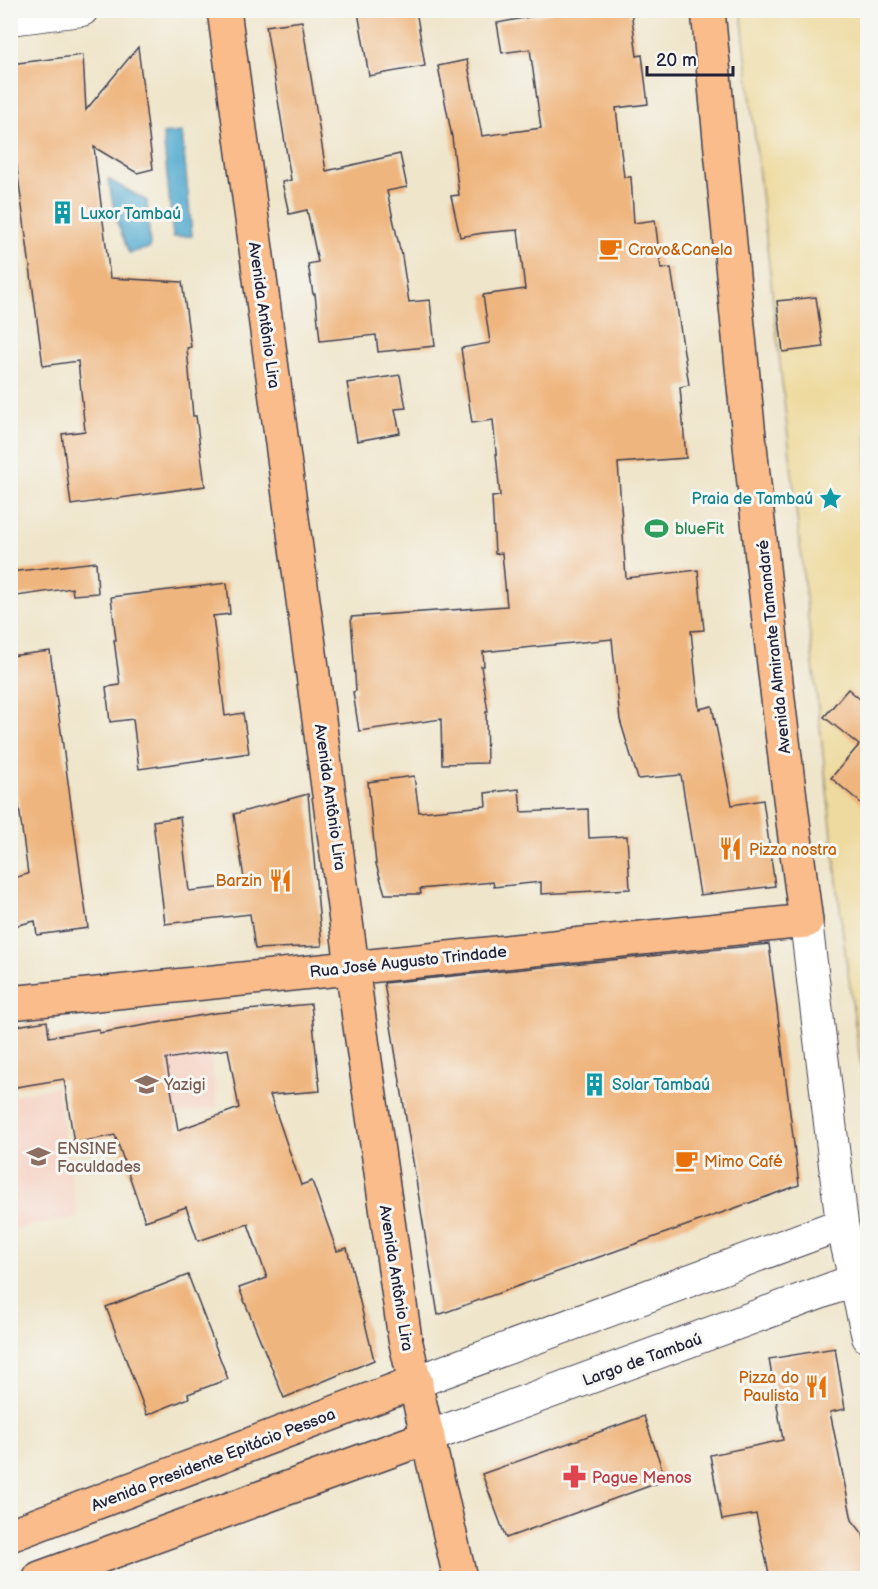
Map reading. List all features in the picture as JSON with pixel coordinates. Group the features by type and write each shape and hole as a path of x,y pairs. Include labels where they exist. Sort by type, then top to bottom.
{"main road":[{"name":"Avenida Antônio Lira","path":"224,10 405,1339 460,1578"},
{"name":"Avenida Almirante Tamandaré","path":"708,10 739,342 792,816 806,921"},
{"name":"Rua José Augusto Trindade","path":"10,1003 806,921"},
{"name":"Avenida Presidente Epitácio Pessoa","path":"12,1527 416,1382"},
{"path":"40,1578 428,1437"},
{"path":"12,1527 25,1578"}],"street":[{"path":"10,19 82,10"},
{"name":"Avenida Almirante Tamandaré","path":"806,921 842,1224 867,1337"},
{"path":"416,1382 842,1224"},
{"name":"Largo de Tambaú","path":"428,1437 855,1280"}],"shaded area":[{"name":"Yazigi","path":"202,1010 218,1107 124,1123 108,1026"},
{"name":"ENSINE Faculdades","path":"57,1087 78,1218 11,1229 11,1095"}],"sand":[{"name":"Praia de Tambaú","path":"741,11 867,11 867,1109 844,944"}],"water":[{"path":"182,132 192,236 173,237 163,134"},
{"path":"108,179 147,201 150,248 129,253 116,219"}],"building":[{"path":"416,10 425,66 369,76 358,12"},
{"path":"551,10 631,10 637,56 642,55 648,104 616,108 624,177 631,177 634,223 655,220 661,269 671,268 689,385 680,387 686,458 618,463 626,578 698,570 704,630 691,631 699,709 712,706 732,805 763,800 775,886 700,895 681,775 638,779 620,720 612,639 483,652 484,666 481,666 488,712 486,712 487,763 442,764 441,719 359,731 353,692 356,691 351,617 507,606 502,553 495,554 492,497 500,496 493,420 472,423 461,348 490,343 483,295 525,289 518,230 460,237 451,196 459,195 452,137 438,66 467,60 482,136 541,128 530,49 502,53 497,23 551,13"},
{"path":"302,21 326,171 400,154 407,187 387,191 401,250 409,302 430,300 435,346 378,352 376,335 320,341 315,294 313,294 308,264 318,262 307,210 289,214 282,182 291,180 266,26"},
{"path":"138,47 153,169 137,173 94,147 110,278 182,282 191,347 187,348 193,416 196,416 205,486 71,505 62,434 85,431 78,361 43,366 10,115 10,64 83,55 86,110"},
{"path":"816,297 823,347 783,352 777,301"},
{"path":"400,375 406,408 395,409 400,433 357,441 347,383"},
{"path":"96,562 98,593 73,595 72,588 10,597 10,572"},
{"path":"227,583 230,614 213,616 225,716 243,713 249,753 139,769 133,719 110,722 106,687 120,685 111,597"},
{"path":"50,651 88,928 37,935 35,921 10,927 10,879 28,874 14,770 10,770 10,656"},
{"path":"848,689 867,705 867,808 831,778 859,745 824,717"},
{"path":"414,776 419,812 486,806 485,793 519,789 521,812 588,809 589,838 627,836 630,889 541,894 541,882 494,887 493,882 420,889 421,894 385,894 376,864 368,782"},
{"name":"Barzin","path":"308,794 322,946 255,949 250,914 165,924 153,821 180,817 189,891 245,885 234,814"},
{"name":"Solar Tambaú","path":"769,944 799,1185 438,1315 384,983"},
{"path":"311,1004 320,1091 270,1095 301,1185 312,1181 337,1251 347,1248 374,1360 284,1398 239,1288 267,1278 248,1224 198,1241 186,1207 145,1221 115,1135 74,1143 64,1079 10,1088 10,1027 47,1021 49,1037 99,1029 99,1033 215,1013","holes":["228,1049 239,1108 178,1130 166,1059"]},
{"path":"188,1275 228,1379 188,1394 189,1398 147,1415 106,1307"},
{"path":"835,1348 845,1409 830,1412 852,1520 863,1534 867,1552 867,1578 770,1578 756,1514 722,1520 710,1455 783,1440 769,1359"},
{"name":"Pague Menos","path":"644,1416 666,1480 506,1538 482,1474"}],"place":[{"name":"Luxor Tambaú","path":"62,213"},
{"name":"Cravo&Canela","path":"610,249"},
{"name":"Praia de Tambaú","path":"831,498"},
{"name":"blueFit","path":"657,528"},
{"name":"Pizza nostra","path":"731,849"},
{"name":"Barzin","path":"280,880"},
{"name":"Yazigi","path":"146,1084"},
{"name":"Solar Tambaú","path":"594,1084"},
{"name":"ENSINE Faculdades","path":"39,1157"},
{"name":"Mimo Café","path":"686,1161"},
{"name":"Pizza do Paulista","path":"817,1386"},
{"name":"Pague Menos","path":"574,1477"}]}
